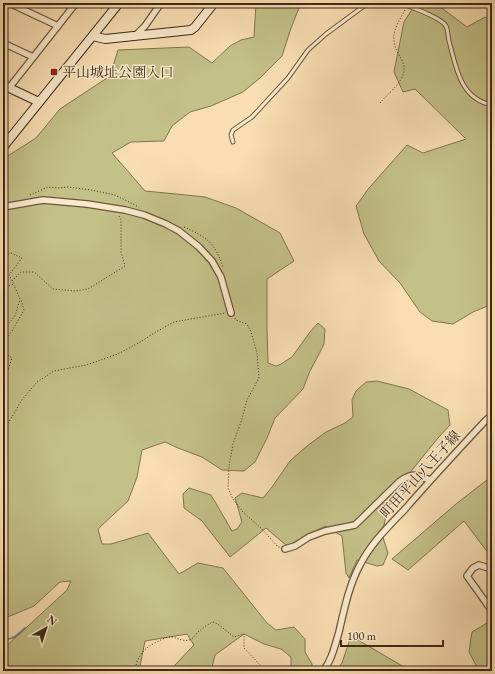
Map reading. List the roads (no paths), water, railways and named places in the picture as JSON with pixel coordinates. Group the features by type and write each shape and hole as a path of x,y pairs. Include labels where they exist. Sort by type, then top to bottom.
{"main road":[{"path":"3,147 119,3"},
{"path":"93,36 105,39 191,30 214,3"},
{"path":"6,86 39,102"}],"street":[{"path":"9,3 58,26"},
{"path":"6,86 33,57 76,3"},
{"path":"134,37 145,26 162,3"},
{"path":"3,43 33,57"},
{"path":"3,207 43,200 87,204 125,210 144,215 166,224 199,247 212,261 221,277 231,313"},
{"name":"町田平山八王子線","path":"323,671 331,658 357,571 368,552 430,480 492,415"},
{"path":"285,549 295,546 309,537 325,531 355,525 400,481 411,475 430,480"},
{"path":"492,569 479,565 473,568 467,576 492,611"}],"lane":[{"path":"233,142 231,135 233,130 252,117 288,78 308,50 326,34 368,3"},
{"path":"400,3 435,18 446,25 455,64 459,77 466,90 475,98 486,104 492,105"}],"waterway":[{"path":"3,639 12,638 18,635 25,628"}],"place":[{"name":"平山城址公園入口","path":"54,72"}]}
